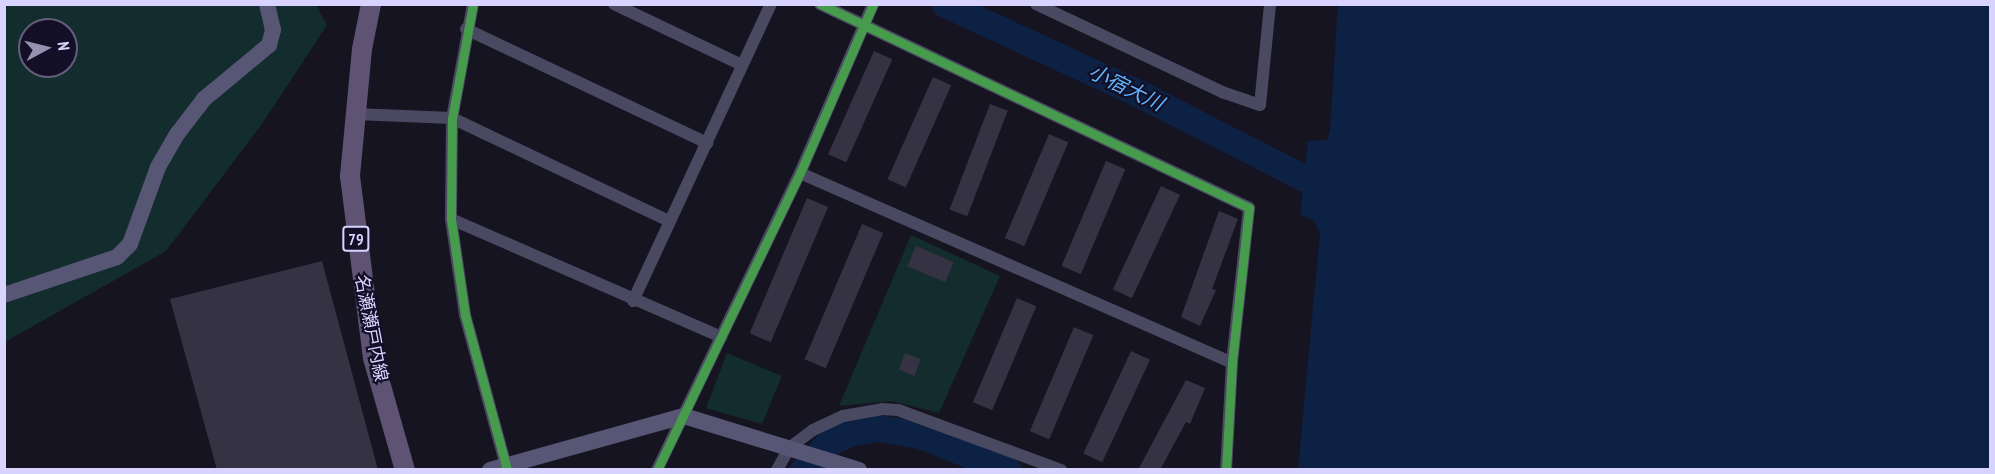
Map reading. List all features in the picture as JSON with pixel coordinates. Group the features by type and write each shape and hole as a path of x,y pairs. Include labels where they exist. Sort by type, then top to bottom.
{"main road":[{"name":"名瀬瀬戸内線","path":"372,4 355,114 350,177 357,252 373,358 405,470"}],"street":[{"path":"4,295 117,257 130,244 158,167 178,133 204,99 269,45 273,30 267,4"},
{"path":"473,4 466,29 452,118 451,219 465,315 501,468 684,416 859,470"},
{"path":"614,4 742,65"},
{"path":"633,301 771,4"},
{"path":"820,4 867,15 1249,208 1232,363 1226,470"},
{"path":"1036,4 1222,92 1260,105 1270,4"},
{"path":"657,470 800,173 867,15"},
{"path":"466,29 707,143"},
{"path":"355,114 452,118 669,221"},
{"path":"800,173 1232,363"},
{"path":"451,219 633,301 721,337"},
{"path":"777,470 792,449 813,430 843,416 882,409 898,410 1061,470"}],"green space":[{"path":"5,5 316,5 327,25 262,124 166,251 5,342"},
{"path":"911,235 1000,276 939,413 891,401 839,406"},
{"path":"727,353 782,376 762,424 706,408"}],"water":[{"path":"1338,4 1990,5 1990,469 1298,469 1320,233 1314,221 1300,214 1308,141 1327,140 1330,130"}],"building":[{"path":"874,51 892,59 846,162 828,154"},
{"path":"933,77 951,85 906,187 887,179"},
{"path":"990,104 1008,111 967,216 950,209"},
{"path":"1049,134 1068,142 1024,246 1005,238"},
{"path":"1106,161 1125,169 1081,274 1061,266"},
{"path":"1161,186 1180,195 1132,298 1113,289"},
{"path":"807,198 828,207 771,342 750,333"},
{"path":"1219,211 1238,219 1212,289 1216,290 1200,326 1181,317"},
{"path":"862,224 883,233 826,368 805,359"},
{"path":"916,246 954,262 945,282 907,266"},
{"path":"322,261 378,470 217,470 170,299"},
{"path":"1017,298 1036,306 992,410 973,402"},
{"path":"1074,327 1093,335 1049,439 1030,431"},
{"path":"1131,351 1150,360 1102,462 1083,453"},
{"path":"905,353 921,359 914,376 899,370"},
{"path":"1186,380 1205,388 1190,424 1186,422 1160,470 1138,470"}],"waterway":[{"name":"小宿大川","path":"945,4 1138,93 1304,178"},
{"path":"803,470 828,443 852,432 878,428 920,435 1008,470"}],"cycle path":[{"path":"473,4 452,118 451,219 465,315 507,470"},
{"path":"820,4 1249,208 1232,363 1226,470"},
{"path":"657,470 800,173 873,4"}]}
